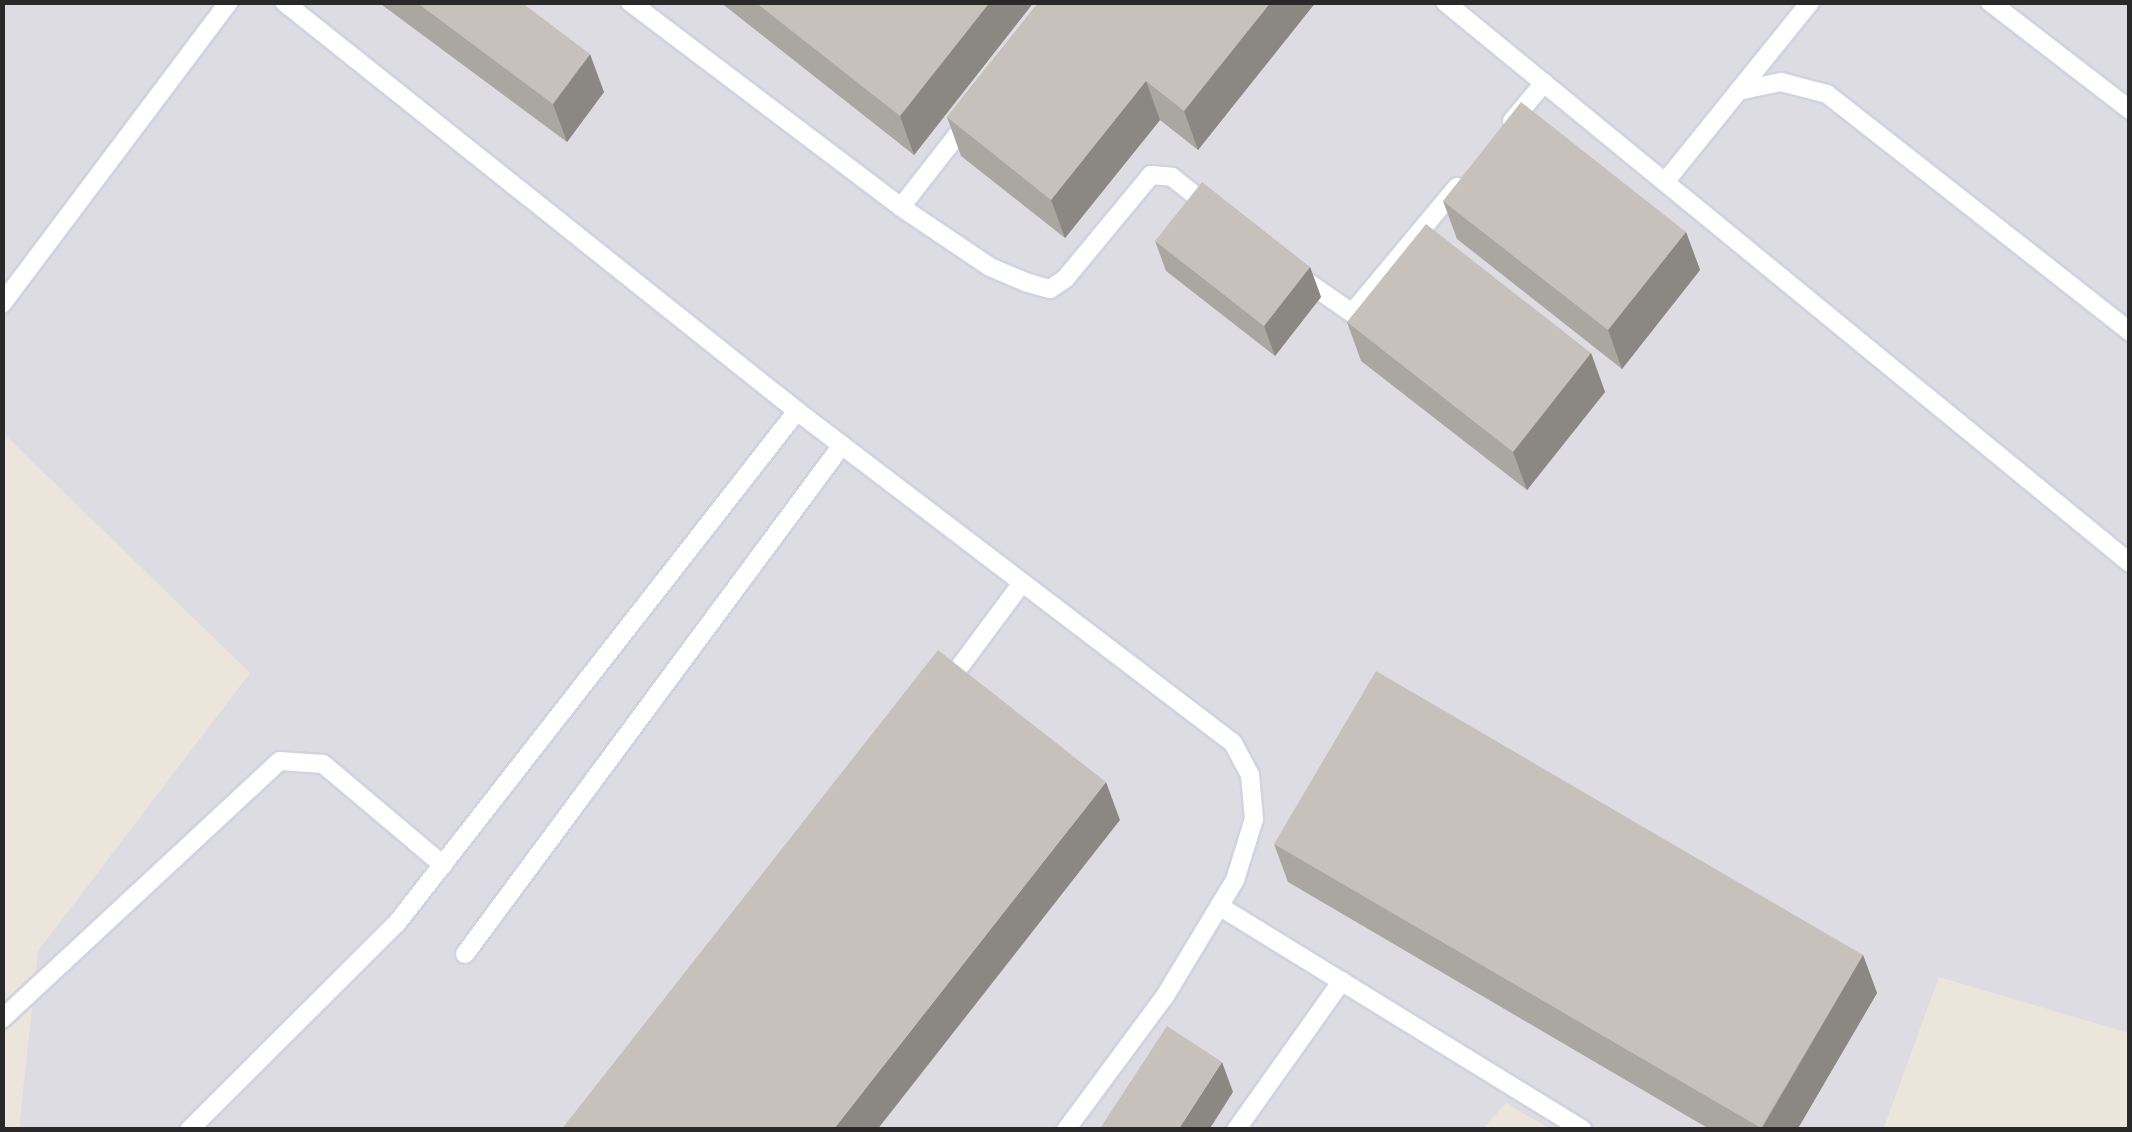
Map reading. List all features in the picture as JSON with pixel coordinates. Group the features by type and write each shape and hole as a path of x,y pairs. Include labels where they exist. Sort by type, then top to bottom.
{"lane":[{"path":"2,304 229,2"},
{"path":"284,2 797,410 1234,743 1250,775 1254,819 1219,906 1165,996 1066,1130"},
{"path":"630,2 901,207 990,266 1050,289 1078,265 1151,175 1172,177 1234,225"},
{"path":"1446,2 2130,564"},
{"path":"1664,182 1810,2"},
{"path":"1990,2 2130,110"},
{"path":"1738,92 1781,82 1827,94 2130,332"},
{"path":"1495,142 1544,83"},
{"path":"901,207 987,97"},
{"path":"1280,262 1352,313 1470,172"},
{"path":"189,1130 336,987 442,865 797,410"},
{"path":"465,954 842,445"},
{"path":"961,666 1022,582"},
{"path":"2,1019 280,762 323,764 442,865"},
{"path":"1219,906 1584,1130"},
{"path":"1236,1130 1342,981"}],"shaded area":[{"path":"2,3 2128,3 2129,1033 1939,977 1883,1130 1550,1129 1506,1103 1482,1130 19,1129 38,951 250,673 3,433"}],"building":[{"path":"416,2 521,2 590,54 553,104"},
{"path":"755,2 990,2 900,116"},
{"path":"1039,2 1271,2 1184,111 1146,81 1051,200 947,117"},
{"path":"1521,102 1686,232 1608,330 1443,201"},
{"path":"1202,182 1310,267 1264,326 1155,241"},
{"path":"1426,224 1591,353 1513,452 1347,322"},
{"path":"938,650 1106,782 833,1130 561,1130"},
{"path":"1376,671 1863,955 1761,1128 1274,844"},
{"path":"1167,1026 1222,1062 1178,1130 1099,1130"}]}
